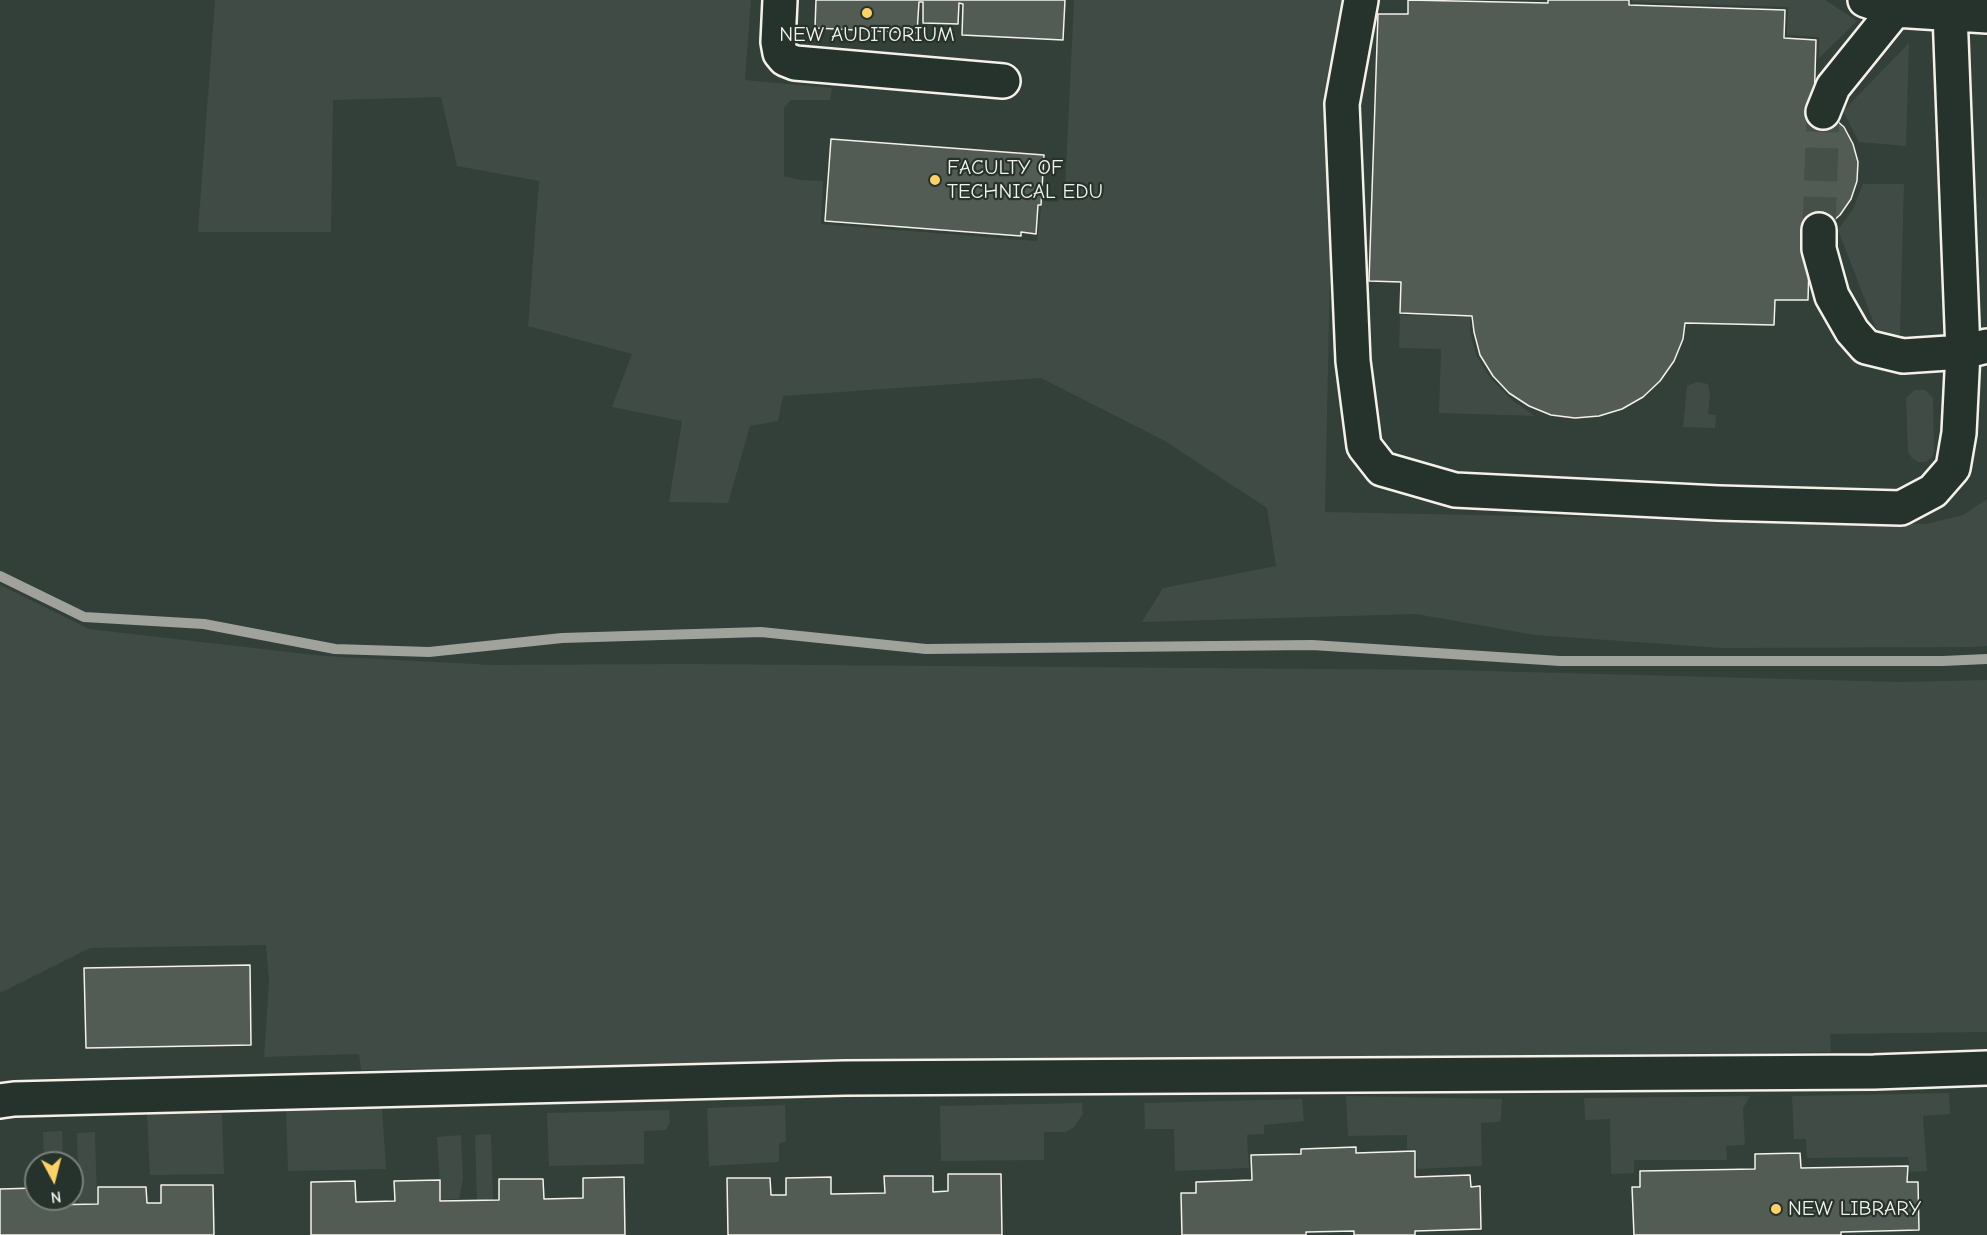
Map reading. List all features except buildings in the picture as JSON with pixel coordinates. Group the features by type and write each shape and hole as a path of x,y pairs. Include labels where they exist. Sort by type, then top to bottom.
{"street":[{"path":"780,0 778,42 780,53 785,59 795,63 1002,81"},
{"path":"1361,0 1342,104 1353,361 1364,446 1382,469 1455,490 1718,503 1901,508 1933,491 1953,468 1975,349 1950,14"},
{"path":"1865,0 1895,10 1987,16"},
{"path":"1824,112 1833,87 1895,10"},
{"path":"1818,230 1819,249 1832,296 1852,331 1866,347 1903,356 1975,349"},
{"path":"0,1101 37,1098 845,1078 1550,1075 1874,1072 1987,1068"}],"shaded area":[{"path":"0,0 1987,0 1987,1235 0,1235"},
{"path":"215,0 751,0 745,80 832,88 830,100 791,100 784,108 784,176 800,180 823,181 821,224 1037,241 1042,201 1057,202 1062,198 1065,189 1074,0 1344,0 1335,34 1325,512 1926,524 1963,515 1987,499 1987,646 1722,648 1535,635 1416,614 1142,622 1163,588 1276,566 1267,508 1165,441 1041,378 783,396 778,421 750,426 728,503 669,502 682,421 612,407 632,354 528,326 539,181 457,166 441,97 333,100 331,232 198,232"},
{"path":"1632,0 1825,0 1857,21 1819,58 1819,37 1787,35 1788,7 1632,2"},
{"path":"1909,43 1906,146 1859,142 1843,111"},
{"path":"1863,184 1904,184 1900,336 1879,336 1838,230 1853,209"},
{"path":"1400,315 1470,317 1470,332 1476,355 1490,378 1512,400 1535,416 1439,413 1441,349 1399,348"},
{"path":"1697,382 1708,384 1710,393 1708,414 1716,415 1715,428 1683,427 1687,386"},
{"path":"1915,390 1925,390 1933,398 1934,450 1932,457 1926,462 1918,462 1908,452 1906,398"},
{"path":"0,585 89,629 323,656 492,665 687,664 1451,670 1900,682 1987,680 1987,1032 1830,1034 1831,1052 361,1070 359,1054 264,1057 269,981 266,945 90,948 0,993"},
{"path":"1949,1093 1950,1114 1923,1116 1927,1171 1910,1172 1908,1157 1807,1158 1806,1139 1794,1139 1792,1096"},
{"path":"1346,1096 1502,1099 1501,1118 1499,1122 1481,1123 1482,1166 1417,1169 1416,1150 1407,1149 1407,1135 1348,1136"},
{"path":"1750,1096 1743,1108 1745,1145 1726,1146 1727,1160 1634,1160 1634,1173 1611,1174 1610,1119 1585,1120 1584,1098"},
{"path":"1302,1099 1304,1121 1264,1125 1264,1134 1247,1135 1249,1168 1175,1171 1174,1129 1145,1129 1144,1103"},
{"path":"1082,1103 1083,1114 1074,1127 1066,1132 1044,1132 1044,1160 941,1161 940,1106"},
{"path":"785,1105 786,1141 779,1144 779,1162 709,1166 707,1108"},
{"path":"382,1107 386,1169 288,1171 286,1111"},
{"path":"669,1110 670,1122 666,1130 644,1131 644,1164 549,1166 547,1113"},
{"path":"147,1114 222,1114 224,1174 150,1175"},
{"path":"62,1131 63,1151 44,1151 43,1132"},
{"path":"95,1132 97,1203 84,1203 84,1151 78,1151 77,1133"},
{"path":"491,1134 493,1199 477,1200 475,1135"},
{"path":"461,1135 463,1179 459,1199 441,1200 437,1137"}],"waterway":[{"path":"0,576 84,617 204,624 335,649 429,652 562,638 761,632 926,649 1312,645 1560,661 1987,659"}],"tunnel":[{"path":"1819,230 1823,112"}],"place":[{"name":"NEW AUDITORIUM","path":"867,13"},
{"name":"FACULTY OF TECHNICAL EDU","path":"935,180"},
{"name":"NEW LIBRARY","path":"1776,1209"}]}
